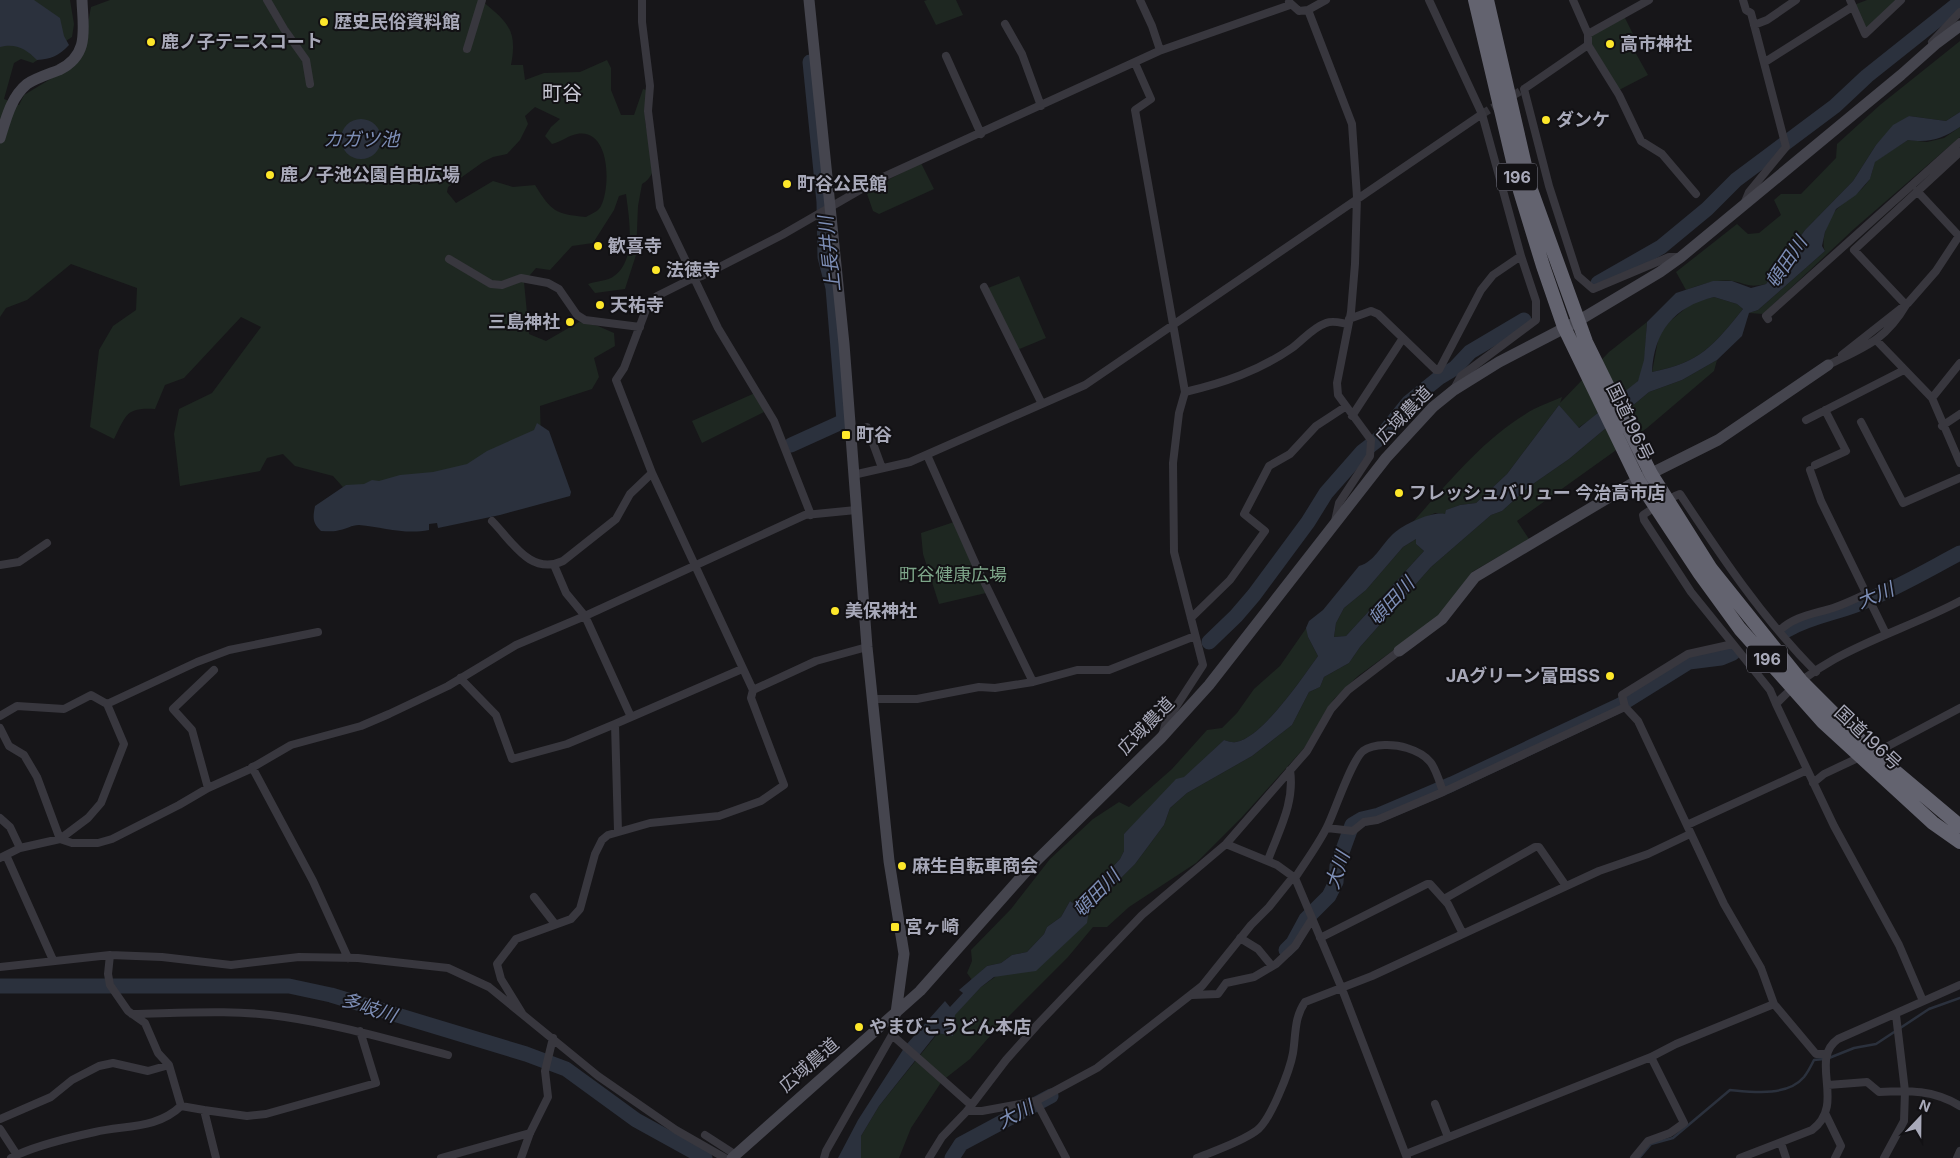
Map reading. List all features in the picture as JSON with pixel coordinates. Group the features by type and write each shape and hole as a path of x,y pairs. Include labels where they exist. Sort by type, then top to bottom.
{"highway":[{"name":"国道196号","path":"1475,0 1520,191 1542,266 1564,327 1580,346 1651,474 1712,569 1823,722 1960,826"},
{"name":"国道196号","path":"1487,0 1530,187 1578,320 1580,346 1617,440 1638,480 1700,574 1740,629 1796,684"},
{"name":"国道196号","path":"1867,755 1933,822 1960,842"}],"street":[{"path":"0,138 15,97 27,84 69,65 78,55 84,40 82,0"},
{"path":"267,0 284,29 306,60 310,84"},
{"path":"466,49 482,0"},
{"path":"642,0 642,22 650,86 649,120 657,170 660,208 718,328 774,421 810,514"},
{"path":"809,0 844,344 872,699 889,861 904,954 892,1035 826,1151 824,1158"},
{"path":"1140,0 1160,50"},
{"path":"522,1013 501,979 498,964 516,939 572,919 580,909 595,854 602,840 618,831 650,823 719,816 761,801 784,785 751,698 753,690 652,473 616,380 624,368 647,307 657,296 782,235 879,179 981,134 1160,50 1289,2 1299,11 1308,10 1326,0"},
{"path":"1429,0 1482,114 1521,256 1536,301 1536,320 1461,376 1454,390"},
{"path":"1573,0 1588,34 1588,45 1619,94 1641,141 1662,154 1696,194"},
{"path":"1588,34 1649,0"},
{"path":"1743,0 1754,24 1766,62 1786,147 1749,192 1744,205"},
{"path":"1754,24 1767,20 1796,0"},
{"path":"1766,62 1851,4 1861,0"},
{"path":"1851,4 1864,34 1901,0"},
{"path":"1308,10 1352,124 1357,197 1355,264 1349,322 1337,383 1338,395 1371,440 1372,448 1370,456 1339,503 1335,521"},
{"path":"1926,52 1930,44 1960,12"},
{"path":"1004,24 1022,54 1041,106"},
{"name":"広域農道","path":"731,1157 920,991 1030,867 1161,738 1209,685 1386,458 1433,408 1454,390 1500,362 1578,320 1660,272 1960,26"},
{"path":"1588,45 1524,89 1549,186 1578,276 1593,289 1669,257 1680,257"},
{"path":"946,56 981,134"},
{"path":"1134,63 1150,99 1135,110 1185,392 1179,413 1172,463 1174,552 1203,665 1166,722 1161,738"},
{"path":"853,475 910,462 1084,386 1357,197 1482,114"},
{"path":"1768,319 1766,316 1960,142"},
{"path":"1906,305 1854,250 1960,152"},
{"path":"929,1158 942,1137 969,1108 1038,1024 1142,915 1226,844 1307,751 1337,702 1348,690 1442,619 1475,577 1638,480 1718,440 1828,365 1906,305 1936,271 1960,235 1917,191"},
{"path":"1185,392 1227,380 1264,365 1328,322 1349,322 1371,311 1378,314 1436,370 1439,370 1481,290 1493,275 1521,256"},
{"path":"449,259 491,284 502,285 521,278 548,283 559,289 577,315 585,320 640,327"},
{"path":"984,287 1042,404"},
{"path":"1828,365 1877,341 1900,316 1906,305"},
{"path":"1352,416 1402,338"},
{"path":"1877,341 1932,398 1942,426 1960,464"},
{"path":"1932,398 1957,374 1960,363"},
{"path":"1806,420 1904,370"},
{"path":"1191,618 1239,569 1265,531 1244,514 1269,466 1290,454 1316,426 1345,407"},
{"path":"1825,410 1846,451 1812,467 1821,501 1886,634"},
{"path":"1942,426 1960,414"},
{"path":"1861,422 1903,503 1960,478"},
{"path":"867,427 882,468"},
{"path":"927,455 972,557 1033,682"},
{"path":"492,521 523,555 536,564 554,565 563,561 616,519 630,494 652,473"},
{"path":"1674,496 1680,494 1731,569 1779,631 1816,672"},
{"path":"60,839 72,843 98,843 112,839 252,767 291,744 366,724 460,678 516,645 585,616 810,514 856,510"},
{"path":"1649,511 1643,515 1644,520 1691,592 1770,690 1813,783 1899,945 1923,1001"},
{"path":"0,565 19,562 47,543"},
{"path":"554,565 566,593 585,616 632,717"},
{"path":"1779,631 1787,623 1798,618 1834,608 1866,594"},
{"path":"1776,704 1796,684 1816,672 1839,654 1960,601"},
{"path":"107,704 197,662 229,650 318,632"},
{"path":"872,699 918,699 979,687 995,688 1033,682 1077,670 1109,670 1195,636"},
{"path":"1733,644 1688,654 1622,695 1626,707 1638,721 1724,904 1760,968 1774,1004 1816,1054 1826,1054"},
{"path":"753,690 816,662 867,647"},
{"path":"460,678 496,715 512,759 567,744 742,669"},
{"path":"208,788 192,730 173,709 214,670"},
{"path":"0,716 18,706 64,709 91,696 107,704 124,744 100,802 88,818 60,839 20,848 3,857 53,960"},
{"path":"1327,828 1353,831 1364,822 1377,820 1443,792 1626,707"},
{"path":"1813,783 1824,774 1867,755 1960,708"},
{"path":"615,724 618,831"},
{"path":"0,728 9,746 24,755 37,777 60,839"},
{"path":"892,1035 942,1080 969,1108 982,1110 1036,1100 1097,1068 1192,996 1215,972 1240,938 1270,907 1294,878 1327,828 1356,761 1363,751 1378,746 1398,745 1423,753 1435,768 1443,792"},
{"path":"252,767 314,881 348,958"},
{"path":"1268,860 1285,821 1292,786 1290,770"},
{"path":"1687,825 1807,770"},
{"path":"0,818 10,827 20,848"},
{"path":"1197,1158 1258,1131 1282,1091 1294,1052 1294,1033 1299,1010 1305,1002 1342,989 1599,871 1648,854 1690,834"},
{"path":"1226,844 1268,860 1294,878 1342,989 1406,1156 1448,1137 1651,1057 1676,1044 1774,1004"},
{"path":"1444,899 1535,847 1539,847 1566,886"},
{"path":"1320,938 1427,884 1444,899 1463,934"},
{"path":"534,897 555,924"},
{"path":"1192,996 1218,994 1226,983 1254,977 1272,966 1295,946 1312,919"},
{"path":"1240,938 1258,948 1272,966"},
{"path":"110,955 108,974 110,985 132,1014 145,1023 158,1053 169,1065 181,1106"},
{"path":"0,967 110,955 162,957 231,965 299,957 348,958 448,968 489,987 598,1076 676,1130 731,1157"},
{"path":"1740,1158 1812,1130 1822,1122 1826,1114 1828,1085 1826,1054 1830,1045 1838,1039 1896,1019 1923,1001 1960,985"},
{"path":"132,1014 284,1016 360,1031 448,1056"},
{"path":"1887,1157 1904,1121 1905,1090 1896,1019"},
{"path":"181,1106 247,1116 266,1114 376,1083 360,1031"},
{"path":"522,1158 530,1133 548,1097 545,1071 553,1038"},
{"path":"1634,1158 1648,1141 1670,1133 1684,1123 1651,1057"},
{"path":"0,1118 51,1097 72,1080 98,1066 113,1063 148,1071 169,1065"},
{"path":"1828,1085 1867,1082 1878,1092 1917,1091 1945,1097 1960,1106"},
{"path":"1036,1100 1066,1158"},
{"path":"1435,1104 1448,1137"},
{"path":"0,1129 14,1156 96,1132 155,1122 169,1117 181,1106"},
{"path":"204,1110 216,1158"},
{"path":"1826,1114 1841,1146 1834,1158"},
{"path":"441,1158 530,1133"},
{"path":"705,1135 731,1157"},
{"path":"1780,1144 1786,1158"},
{"path":"1957,1158 1960,1151"}],"green space":[{"path":"3,0 70,0 74,24 72,37 33,63 21,59 14,63 4,99 19,105 24,95 72,66 82,54 91,7 110,0 481,0 498,14 508,27 513,43 511,65 523,65 525,80 544,73 580,72 607,60 611,68 611,90 621,115 634,115 643,89 650,91 645,119 653,154 653,171 642,184 638,206 636,255 625,289 595,293 588,284 611,278 621,269 626,260 629,249 630,226 626,194 619,196 614,210 593,243 572,246 550,270 536,268 524,282 529,334 546,341 579,322 598,326 614,333 615,346 594,358 599,377 592,389 540,406 541,441 467,474 350,495 333,476 295,466 283,454 267,458 260,471 180,486 174,434 179,409 212,393 261,327 241,317 184,378 165,385 155,409 138,409 128,414 114,439 90,427 99,350 113,326 136,310 137,288 71,264 27,300 6,308 0,317 0,31","holes":["535,107 560,119 545,136 552,144 577,134 588,135 596,140 602,149 607,173 606,185 601,206 595,212 586,217 555,210 545,201 535,185 513,187 493,181 456,203 447,192 448,187 483,162 493,157 507,154 520,140 528,124 525,116"]},
{"path":"956,0 963,15 936,25 924,1"},
{"path":"1867,0 1898,0 1866,30 1854,5"},
{"path":"1624,16 1636,40 1630,43 1648,75 1619,90 1591,43 1591,35"},
{"path":"1960,41 1960,112 1946,121 1909,116 1876,145 1853,181 1805,230 1766,284 1752,286 1732,281 1720,281 1686,290 1676,272 1737,224 1748,234 1759,233 1781,215 1774,200 1781,194 1801,194 1836,158 1837,144 1880,105"},
{"path":"1960,127 1960,137 1855,228 1763,314 1749,313 1758,310 1825,251 1826,228 1831,217 1838,208 1866,185 1871,176 1875,161 1908,140 1927,142 1944,138"},
{"path":"921,163 934,189 879,214 873,211 866,191"},
{"path":"1019,276 1046,338 1017,350 988,288"},
{"path":"1714,297 1737,304 1743,309 1705,351 1683,363 1652,372 1659,335 1669,322 1693,302"},
{"path":"1647,322 1645,359 1642,373 1629,390 1578,428 1559,405 1507,474 1476,503 1460,505 1447,510 1445,514 1435,513 1412,523 1483,446 1516,420 1534,409 1562,397 1560,403 1609,352"},
{"path":"1717,360 1714,371 1647,428 1517,521 1529,539 1472,572 1439,617 1358,676 1334,699 1305,747 1242,817 1196,863 1129,907 1107,927 1093,927 1068,957 997,1028 970,1059 942,1081 911,1128 899,1158 861,1158 861,1136 879,1106 938,1033 953,1036 954,1015 981,987 1089,910 1135,864 1164,825 1170,808 1187,793 1252,756 1292,725 1309,692 1320,687 1324,677 1349,663 1360,647 1431,567 1491,515 1502,511 1530,486 1569,459 1649,392 1682,380"},
{"path":"755,393 764,412 702,443 692,421"},
{"name":"町谷健康広場","path":"954,522 986,593 939,604 923,554 921,533"},
{"path":"1416,539 1416,544 1424,551 1346,636 1334,637 1336,623 1344,608 1366,590 1403,547"},
{"path":"1307,627 1308,637 1318,656 1292,692 1269,719 1246,738 1234,742 1224,740 1124,834 1124,851 1120,859 1081,900 1074,904 1070,901 1061,917 1047,927 1044,934 1027,952 1012,955 1001,963 987,966 972,980 967,973 972,961 971,950 1011,909 1050,859 1093,819 1119,802 1129,807 1172,769 1207,730 1222,728 1237,713 1254,689 1280,666"}],"water":[{"path":"0,0 34,0 60,18 64,36 69,45 62,52 54,56 37,60 16,46 0,47"},
{"name":"頓田川","path":"1960,112 1960,127 1954,131 1929,140 1908,140 1875,162 1870,179 1856,195 1836,209 1825,232 1822,246 1825,251 1758,310 1749,313 1742,336 1717,360 1682,380 1649,392 1569,459 1530,486 1502,511 1491,515 1431,567 1360,647 1349,663 1324,677 1320,687 1309,692 1292,725 1252,756 1187,793 1170,808 1164,825 1135,864 1089,910 1087,923 1036,971 994,977 981,987 955,1015 953,1036 937,1033 879,1106 861,1136 861,1158 838,1158 858,1120 906,1045 945,1001 950,1007 963,993 959,990 987,966 1001,963 1012,955 1027,952 1044,934 1047,927 1061,917 1070,901 1074,904 1079,903 1120,859 1124,851 1124,834 1176,779 1184,777 1224,740 1234,742 1246,738 1258,730 1281,706 1318,656 1308,637 1306,628 1309,621 1323,610 1359,566 1370,560 1393,534 1420,518 1434,514 1445,514 1446,510 1460,505 1476,503 1507,474 1559,405 1579,428 1638,381 1644,360 1647,322 1676,293 1713,281 1732,281 1751,288 1766,284 1805,230 1853,181 1876,145 1893,125 1909,116 1946,121","holes":["1714,297 1737,304 1743,309 1705,351 1683,363 1652,372 1657,344 1669,323 1677,314 1688,307","1416,539 1416,544 1424,551 1346,636 1334,637 1336,623 1344,608 1366,590 1403,547"]},
{"name":"カガツ池","path":"365,119 372,122 378,128 381,139 380,147 372,156 365,159 357,159 350,156 342,147 341,135 344,128 353,120"},
{"path":"537,423 549,431 571,492 570,496 500,515 438,528 437,523 429,524 429,530 411,532 359,525 336,531 321,531 315,522 315,506 346,485 364,484 372,480 379,481 400,475 433,472 467,464 487,451 534,430"}],"waterway":[{"path":"1598,283 1661,247 1707,209 1736,180 1835,106 1867,76 1960,2"},
{"name":"上長井川","path":"791,445 844,421 833,288 825,257 824,202 810,62"},
{"path":"1209,642 1236,616 1254,595 1308,522 1326,493 1362,452 1380,438 1409,402 1440,377 1455,368 1470,352 1524,320"},
{"name":"大川","path":"1787,630 1869,599 1960,553"},
{"name":"大川","path":"1286,950 1293,943 1306,919 1329,896 1336,882 1337,866 1352,825 1362,819 1379,815 1452,784 1620,705 1689,662 1721,658 1733,653"},
{"name":"多岐川","path":"0,986 289,986 331,995 526,1054 566,1069 636,1120 705,1158"},
{"path":"1829,1058 1854,1048 1876,1044 1929,1009 1960,998"},
{"path":"1640,1157 1651,1144 1673,1138 1730,1090 1769,1092 1788,1088 1804,1077 1814,1060 1824,1059"},
{"name":"大川","path":"952,1158 961,1144 1051,1096"}],"tunnel":[{"path":"1482,114 1524,89"}],"place":[{"name":"歴史民俗資料館","path":"324,22"},
{"name":"鹿ノ子テニスコート","path":"151,42"},
{"name":"高市神社","path":"1610,44"},
{"name":"ダンケ","path":"1546,120"},
{"name":"鹿ノ子池公園自由広場","path":"270,175"},
{"name":"町谷公民館","path":"787,184"},
{"name":"歓喜寺","path":"598,246"},
{"name":"法徳寺","path":"656,270"},
{"name":"天祐寺","path":"600,305"},
{"name":"三島神社","path":"570,322"},
{"name":"町谷","path":"846,435"},
{"name":"フレッシュバリュー 今治高市店","path":"1399,493"},
{"name":"美保神社","path":"835,611"},
{"name":"JAグリーン富田SS","path":"1610,676"},
{"name":"麻生自転車商会","path":"902,866"},
{"name":"宮ヶ崎","path":"895,927"},
{"name":"やまびこうどん本店","path":"859,1027"}],"district":[{"name":"町谷","path":"562,93"}]}
